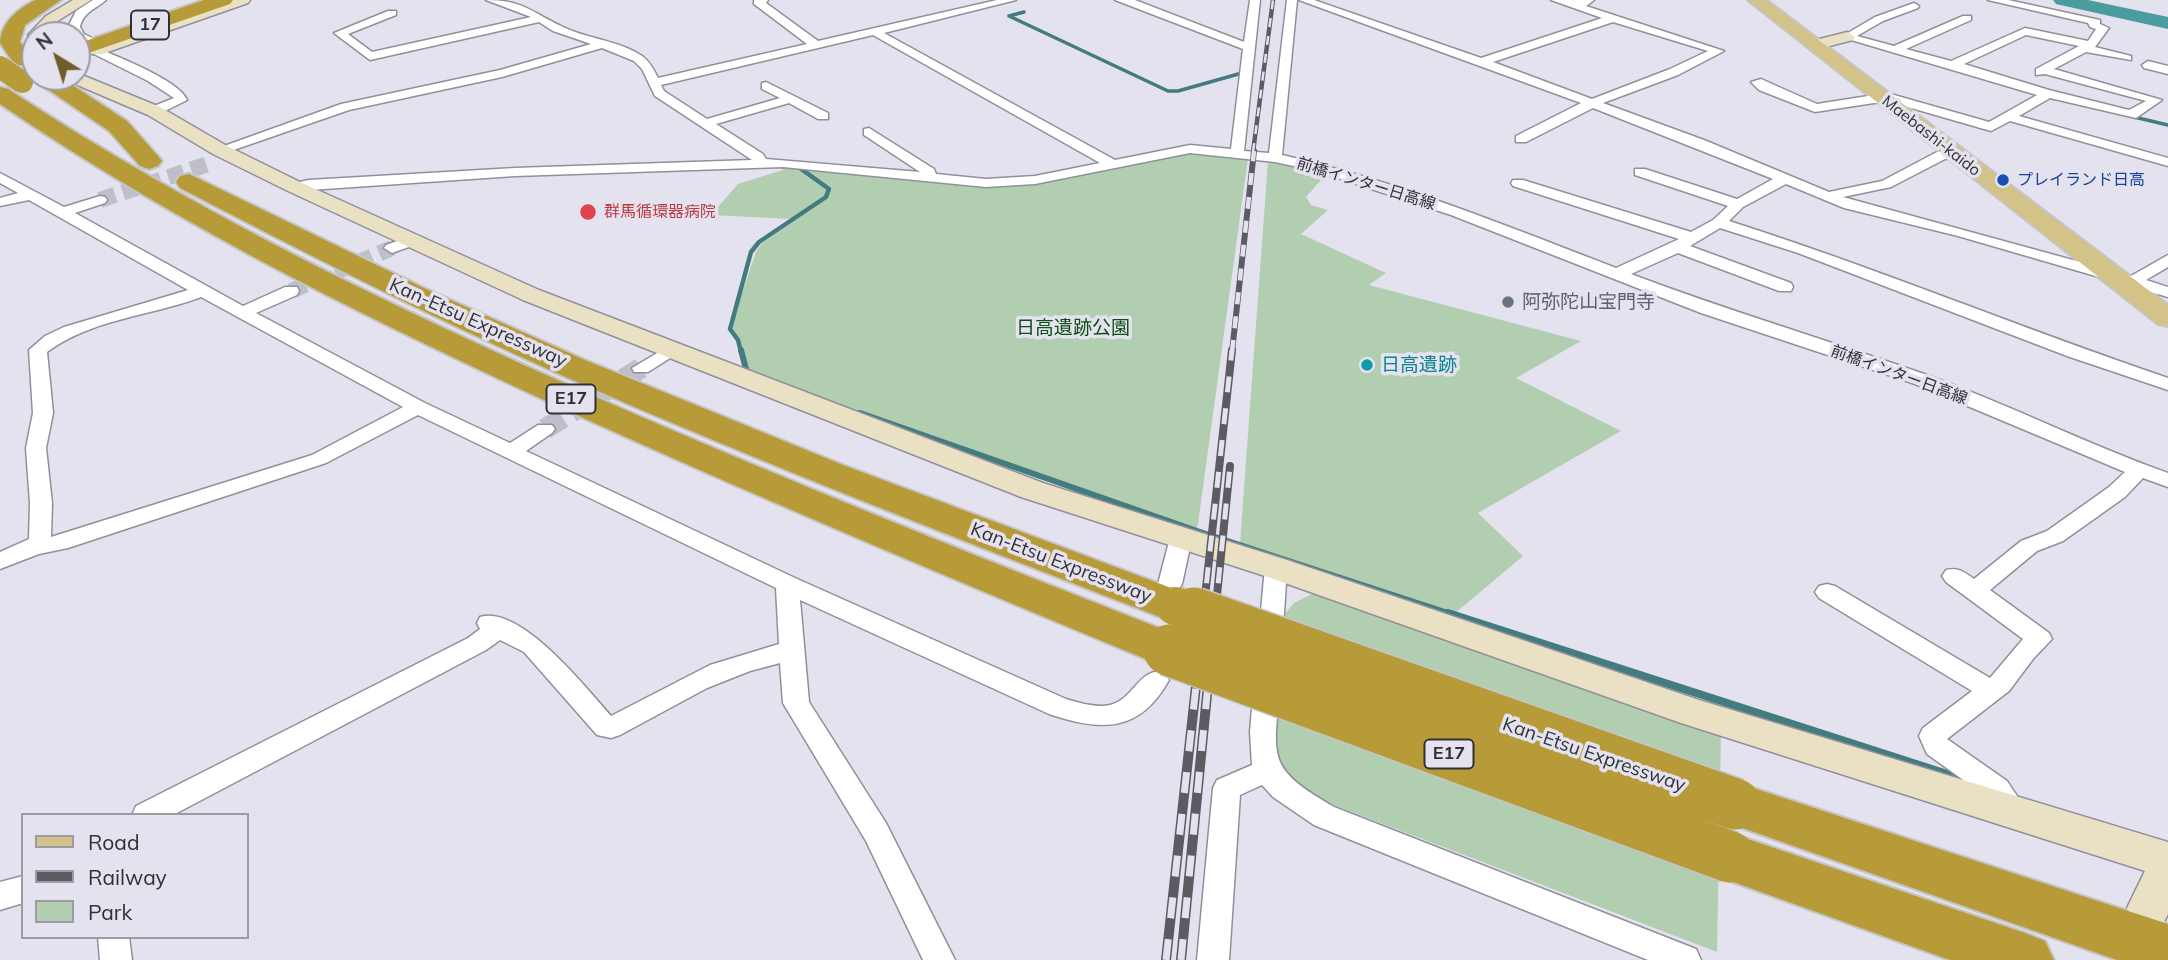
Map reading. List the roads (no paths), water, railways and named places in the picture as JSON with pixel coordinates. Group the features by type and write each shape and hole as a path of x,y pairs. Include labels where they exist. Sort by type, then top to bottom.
{"highway":[{"path":"21,76 10,42 13,26 29,12 51,0"},
{"name":"17","path":"91,46 201,0"},
{"name":"17","path":"91,46 223,0"},
{"name":"Kan-Etsu Expressway","path":"0,67 21,76"},
{"name":"Kan-Etsu Expressway","path":"33,91 81,149 275,259 455,348 716,464 951,563 1735,803 2162,911"},
{"name":"Kan-Etsu Expressway","path":"44,91 149,160 362,271 491,330 748,440 1167,630 1730,857 2025,960"}],"main road":[{"name":"Maebashi-kaido","path":"1756,0 2106,273 2168,318"}],"street":[{"path":"49,21 84,0 100,0"},
{"path":"75,21 82,12 100,0"},
{"path":"91,47 243,0"},
{"path":"491,0 524,9 557,29 638,59 647,68 659,93 758,157 761,163"},
{"path":"763,0 759,4 785,20 814,44"},
{"path":"653,83 1011,0"},
{"path":"1120,0 1248,47"},
{"path":"1237,153 1255,0"},
{"path":"1275,158 1292,0"},
{"path":"1304,0 1699,143 1827,197 1893,218 1964,233 2168,292"},
{"path":"1521,139 1592,103 1674,72 1718,51 1613,18 1584,3 1556,0"},
{"path":"1814,46 1847,37 1880,19 1914,6 1896,0"},
{"path":"1993,0 2094,21 2094,25 2104,28 2087,47 2017,85"},
{"path":"392,13 340,33 370,57 542,18"},
{"path":"1481,62 1613,18"},
{"path":"1895,50 1967,18"},
{"path":"873,31 1112,164"},
{"path":"1954,65 2025,31 2127,58"},
{"path":"1847,37 1954,65 2045,93 2132,114 2156,100 2044,70"},
{"path":"220,157 346,107 395,99 514,70 600,45"},
{"path":"91,52 152,78 180,96 181,100 176,103 154,111"},
{"path":"2148,65 2168,69"},
{"path":"1757,82 1763,87 1820,108 1880,97 1901,100 1991,127 2046,95 2045,93"},
{"path":"91,84 154,111 220,157 295,187 402,244 668,351 1032,490 1276,568 1694,713 2168,860"},
{"path":"766,86 823,116"},
{"path":"2089,104 2115,88"},
{"path":"706,123 790,99"},
{"path":"2009,117 2168,162"},
{"path":"869,132 929,172 929,176"},
{"name":"前橋インター日高線","path":"295,187 515,172 761,163 811,164 1015,183 1185,149 1275,158 1327,170 1456,212 1614,275 1922,380 2158,475"},
{"path":"1827,197 1886,184 1942,155 1954,154"},
{"path":"1640,172 1738,204"},
{"path":"0,177 202,291 418,407 787,584 1058,707 1093,718 1106,718 1128,709 1146,695 1167,630 1181,538"},
{"path":"1614,275 1685,243 1718,223 1738,204 1784,179"},
{"path":"1518,183 1685,243 1785,287"},
{"path":"0,201 30,195"},
{"path":"63,212 100,200"},
{"path":"1718,223 1804,250 2073,352 2168,384"},
{"path":"2136,282 2168,260"},
{"path":"35,547 40,541 41,503 36,448 43,413 38,350 80,328 202,291"},
{"path":"243,312 291,291"},
{"path":"641,368 668,351"},
{"path":"0,561 35,547 60,543 318,459 346,447 418,407"},
{"path":"511,451 545,429"},
{"path":"2004,807 2003,796 1997,789 1936,746 1932,736 1992,691 2024,652 2040,639 1962,582 1981,585 2029,546 2055,536 2117,492 2158,475"},
{"path":"1276,568 1262,756 1270,779 1291,798 1324,816 1685,960"},
{"path":"787,584 796,703 876,832 939,960"},
{"path":"1827,592 1992,691"},
{"path":"150,813 464,651 493,626 533,646 606,729 718,670 754,658 791,651"},
{"path":"1213,960 1227,788 1267,771"},
{"path":"0,895 21,890"},
{"path":"113,939 116,960"}],"waterway":[{"path":"2062,0 2168,23"},
{"path":"1024,12 1009,16 1168,91 1178,91 1242,73"},
{"path":"2130,116 2168,125"},
{"path":"741,352 738,340 730,329 751,252 759,242 826,197 829,189 797,166"},
{"path":"741,350 747,373 750,375"},
{"path":"860,413 1197,531 1454,615"},
{"path":"1448,613 1969,781"}],"tunnel":[{"path":"100,200 208,164"},
{"path":"291,291 392,248"},
{"path":"545,429 641,368"}],"railway":[{"path":"1253,152 1273,0"},
{"path":"1232,352 1254,151"},
{"path":"1203,615 1232,350"},
{"path":"1215,615 1230,466"},
{"path":"1166,960 1204,613"},
{"path":"1181,960 1215,613"}],"place":[{"name":"プレイランド日高","path":"2003,180"},
{"name":"群馬循環器病院","path":"588,212"},
{"name":"阿弥陀山宝門寺","path":"1508,302"},
{"name":"日高遺跡","path":"1367,365"}],"park label":[{"name":"日高遺跡公園","path":"1073,328"}]}
